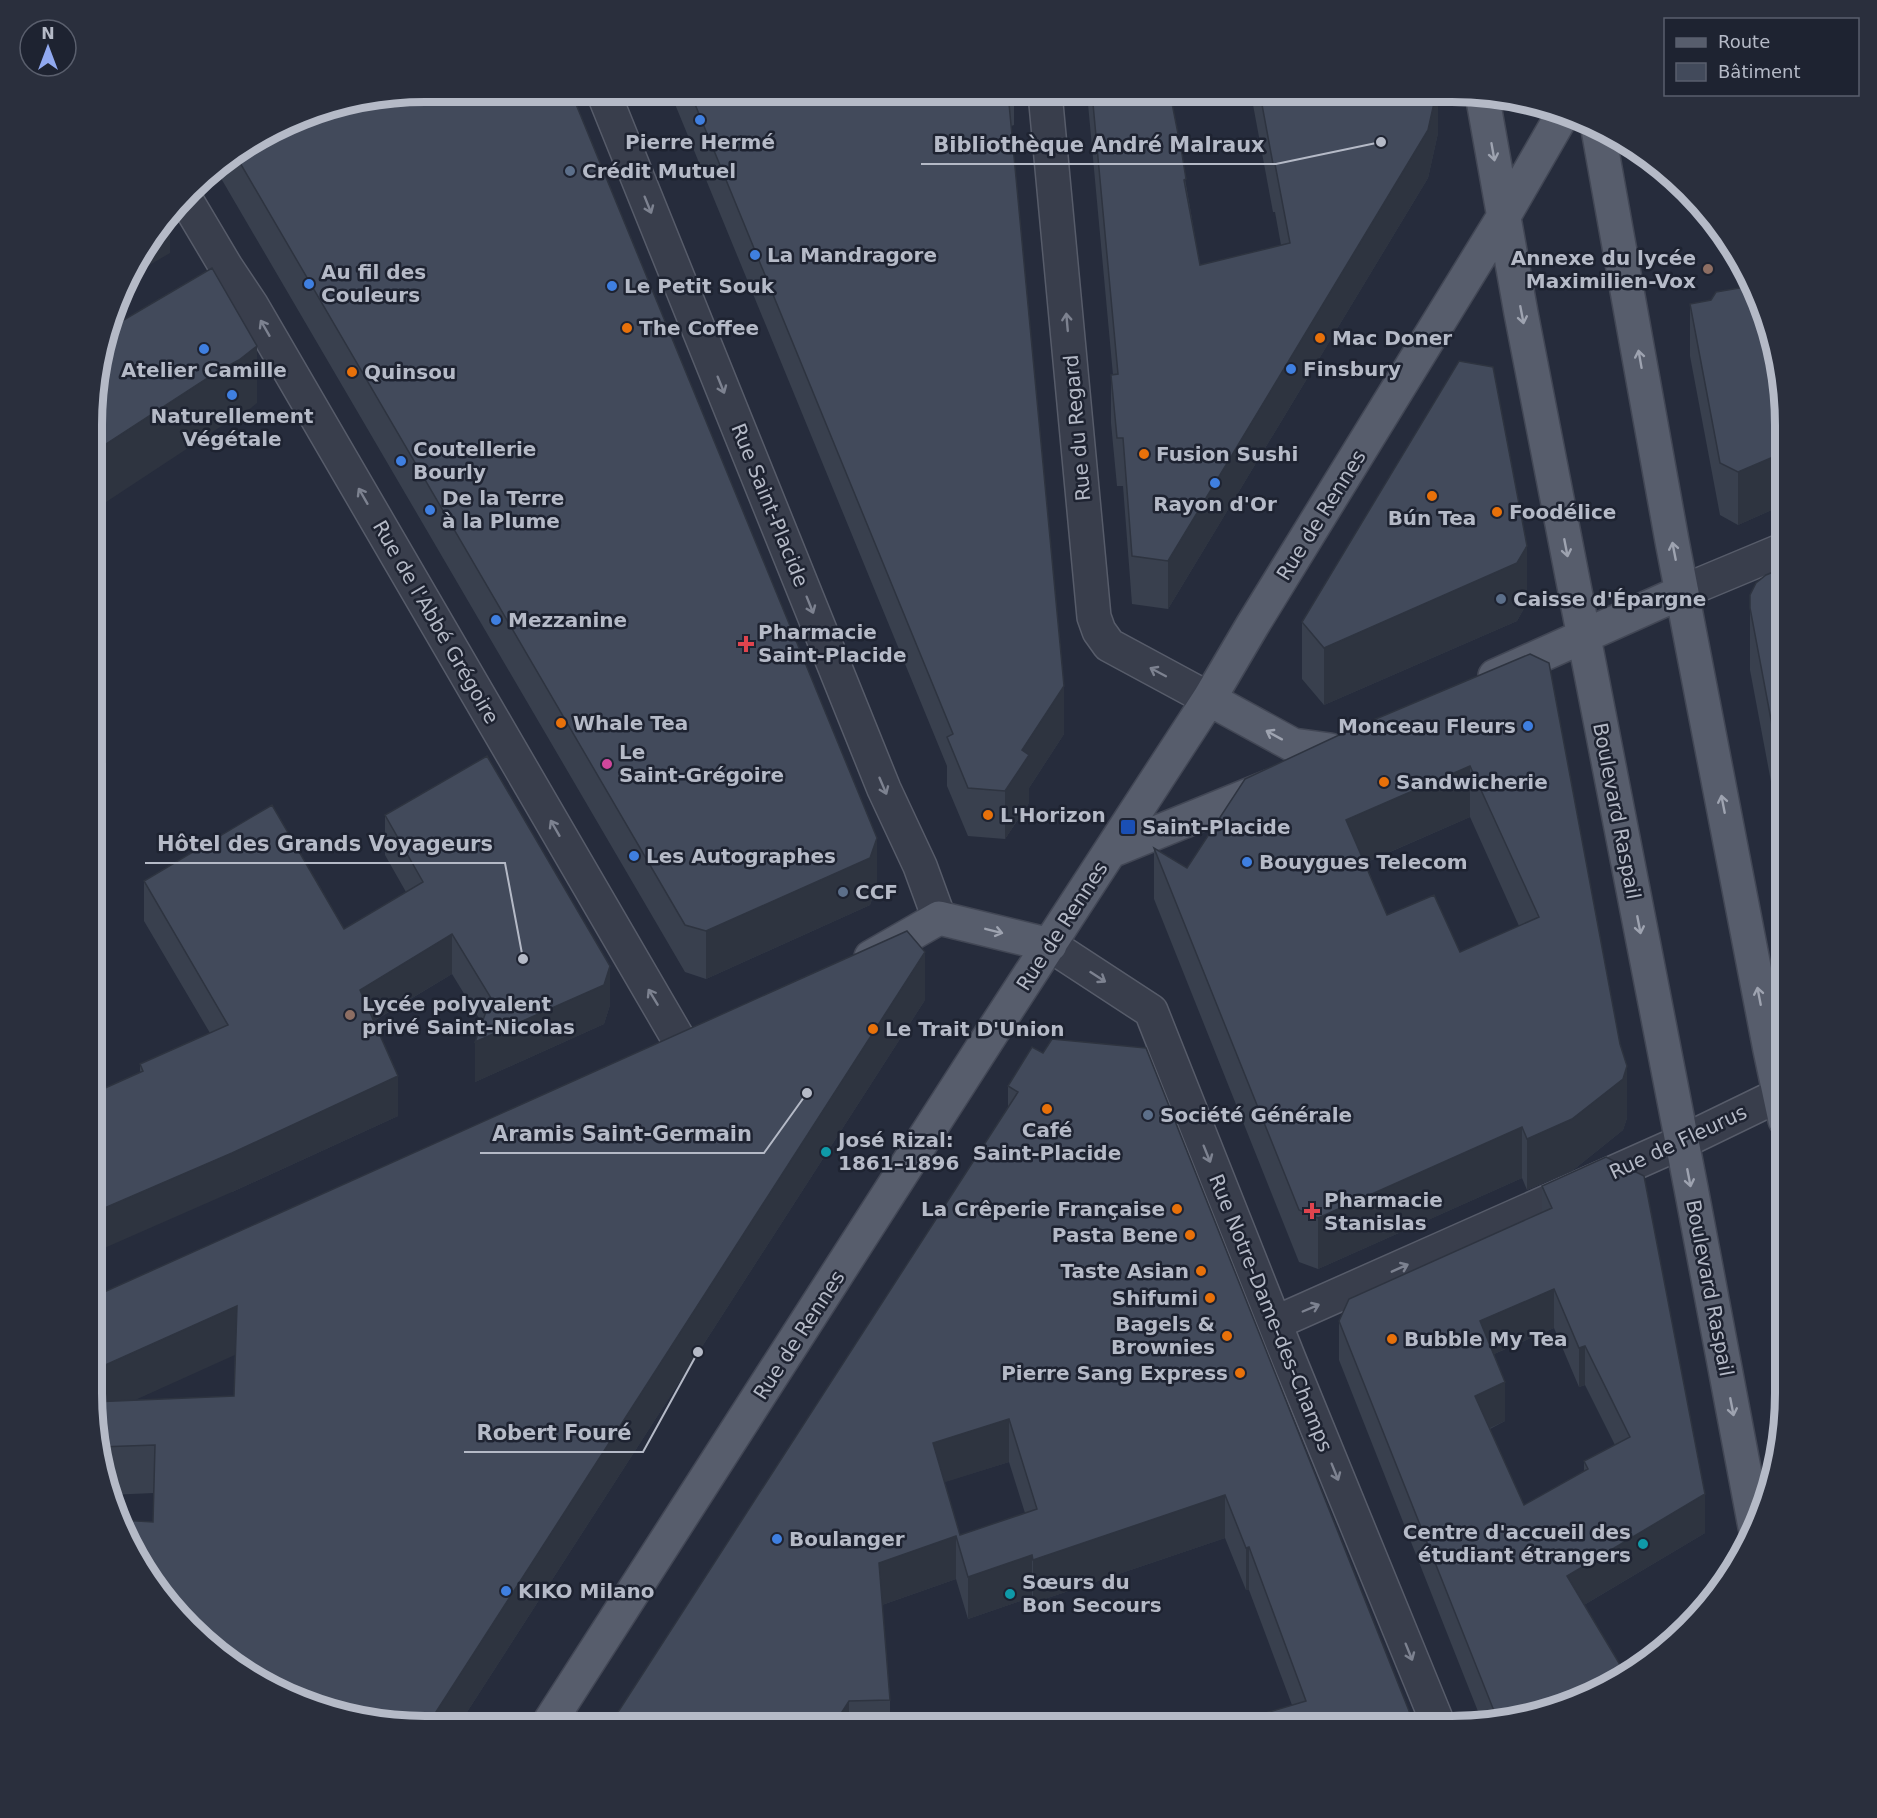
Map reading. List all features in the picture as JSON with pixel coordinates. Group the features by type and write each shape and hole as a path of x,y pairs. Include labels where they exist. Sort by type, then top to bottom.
{"main road":[{"name":"Boulevard Raspail","path":"1484,104 1583,637 1752,1512"},
{"name":"Rue de Rennes","path":"553,1716 1209,699 1504,216 1559,120"},
{"path":"1600,137 1682,592 1775,1062"},
{"path":"1468,688 1682,592"},
{"path":"1209,699 1293,745 1329,750"},
{"path":"1111,851 1286,779 1329,750 1361,735"},
{"path":"846,971 939,918 1050,945"},
{"path":"653,1060 714,1034"}],"street":[{"name":"Rue Saint-Placide","path":"607,102 875,767 920,866 939,918"},
{"name":"Rue du Regard","path":"1046,102 1094,617 1099,631 1109,645 1209,699"},
{"name":"Rue de l'Abbé Grégoire","path":"188,206 214,274 252,306 683,1047"},
{"path":"1682,592 1775,553"},
{"name":"Rue Notre-Dame-des-Champs","path":"1050,945 1151,1011 1435,1716"},
{"name":"Rue de Fleurus","path":"1275,1323 1682,1142 1775,1105"}],"building":[{"path":"425,102 575,102 877,838 870,858 706,931 685,925 239,161 282,135 341,113 383,105"},
{"path":"694,102 1009,102 1064,686 1022,750 1029,755 1005,791 968,788 947,737 953,734"},
{"path":"1093,102 1172,102 1200,265 1290,243 1261,102 1434,102 1428,130 1168,561 1132,556 1123,438 1117,438 1111,375 1118,374"},
{"path":"212,268 257,346 239,360 102,447 105,383 118,323"},
{"path":"1744,287 1764,341 1772,383 1775,456 1738,472 1720,463 1690,304 1711,300 1716,292"},
{"path":"1459,361 1493,367 1527,546 1517,563 1324,648 1302,622"},
{"path":"1775,571 1775,741 1750,608 1750,595 1756,583"},
{"path":"1530,654 1549,663 1620,1044 1627,1066 1623,1079 1572,1119 1527,1139 1522,1127 1318,1218 1299,1210 1154,848 1187,868 1245,779 1352,729","holes":["1470,766 1539,917 1460,952 1434,895 1387,915 1346,820"]},
{"path":"487,756 610,966 604,985 475,1042 491,998 452,934 360,990 398,1076 232,1153 102,1209 102,1089 143,1071 140,1064 228,1025 144,881 272,805 344,929 423,882 385,815"},
{"path":"907,931 925,952 433,1716 362,1710 321,1699 282,1683 245,1662 212,1636 169,1590 145,1555 128,1521 153,1522 155,1445 107,1447 102,1402 234,1396 237,1306 102,1367 102,1293"},
{"path":"1052,1039 1146,1048 1411,1716 1256,1716 1306,1701 1249,1547 1246,1548 1225,1495 1033,1560 1032,1555 968,1577 956,1536 879,1563 890,1700 849,1701 839,1716 615,1716 1018,1092 1008,1086 1032,1047 1043,1053","holes":["1009,1419 1037,1509 960,1535 933,1443"]},
{"path":"1606,1157 1644,1176 1705,1494 1567,1576 1622,1668 1595,1683 1556,1699 1495,1713 1339,1321 1349,1299 1552,1208 1542,1186","holes":["1554,1289 1579,1348 1585,1346 1630,1437 1584,1461 1588,1469 1524,1505 1475,1396 1505,1382 1480,1321"]}],"place":[{"name":"Pierre Hermé","path":"700,120"},
{"name":"Bibliothèque André Malraux","path":"1381,142"},
{"name":"Crédit Mutuel","path":"570,171"},
{"name":"La Mandragore","path":"755,255"},
{"name":"Annexe du lycée Maximilien-Vox","path":"1708,269"},
{"name":"Au fil des Couleurs","path":"309,284"},
{"name":"Le Petit Souk","path":"612,286"},
{"name":"The Coffee","path":"627,328"},
{"name":"Mac Doner","path":"1320,338"},
{"name":"Atelier Camille","path":"204,349"},
{"name":"Finsbury","path":"1291,369"},
{"name":"Quinsou","path":"352,372"},
{"name":"Naturellement Végétale","path":"232,395"},
{"name":"Fusion Sushi","path":"1144,454"},
{"name":"Coutellerie Bourly","path":"401,461"},
{"name":"Rayon d'Or","path":"1215,483"},
{"name":"Bún Tea","path":"1432,496"},
{"name":"De la Terre à la Plume","path":"430,510"},
{"name":"Foodélice","path":"1497,512"},
{"name":"Caisse d'Épargne","path":"1501,599"},
{"name":"Mezzanine","path":"496,620"},
{"name":"Pharmacie Saint-Placide","path":"746,644"},
{"name":"Whale Tea","path":"561,723"},
{"name":"Monceau Fleurs","path":"1528,726"},
{"name":"Le Saint-Grégoire","path":"607,764"},
{"name":"Sandwicherie","path":"1384,782"},
{"name":"L'Horizon","path":"988,815"},
{"name":"Saint-Placide","path":"1128,827"},
{"name":"Les Autographes","path":"634,856"},
{"name":"Bouygues Telecom","path":"1247,862"},
{"name":"CCF","path":"843,892"},
{"name":"Hôtel des Grands Voyageurs","path":"523,959"},
{"name":"Lycée polyvalent privé Saint-Nicolas","path":"350,1015"},
{"name":"Le Trait D'Union","path":"873,1029"},
{"name":"Aramis Saint-Germain","path":"807,1093"},
{"name":"Café Saint-Placide","path":"1047,1109"},
{"name":"Société Générale","path":"1148,1115"},
{"name":"José Rizal: 1861–1896","path":"826,1152"},
{"name":"La Crêperie Française","path":"1177,1209"},
{"name":"Pharmacie Stanislas","path":"1312,1211"},
{"name":"Pasta Bene","path":"1190,1235"},
{"name":"Taste Asian","path":"1201,1271"},
{"name":"Shifumi","path":"1210,1298"},
{"name":"Bagels & Brownies","path":"1227,1336"},
{"name":"Bubble My Tea","path":"1392,1339"},
{"name":"Robert Fouré","path":"698,1352"},
{"name":"Pierre Sang Express","path":"1240,1373"},
{"name":"Boulanger","path":"777,1539"},
{"name":"Centre d'accueil des étudiant étrangers","path":"1643,1544"},
{"name":"KIKO Milano","path":"506,1591"},
{"name":"Sœurs du Bon Secours","path":"1010,1594"}]}
